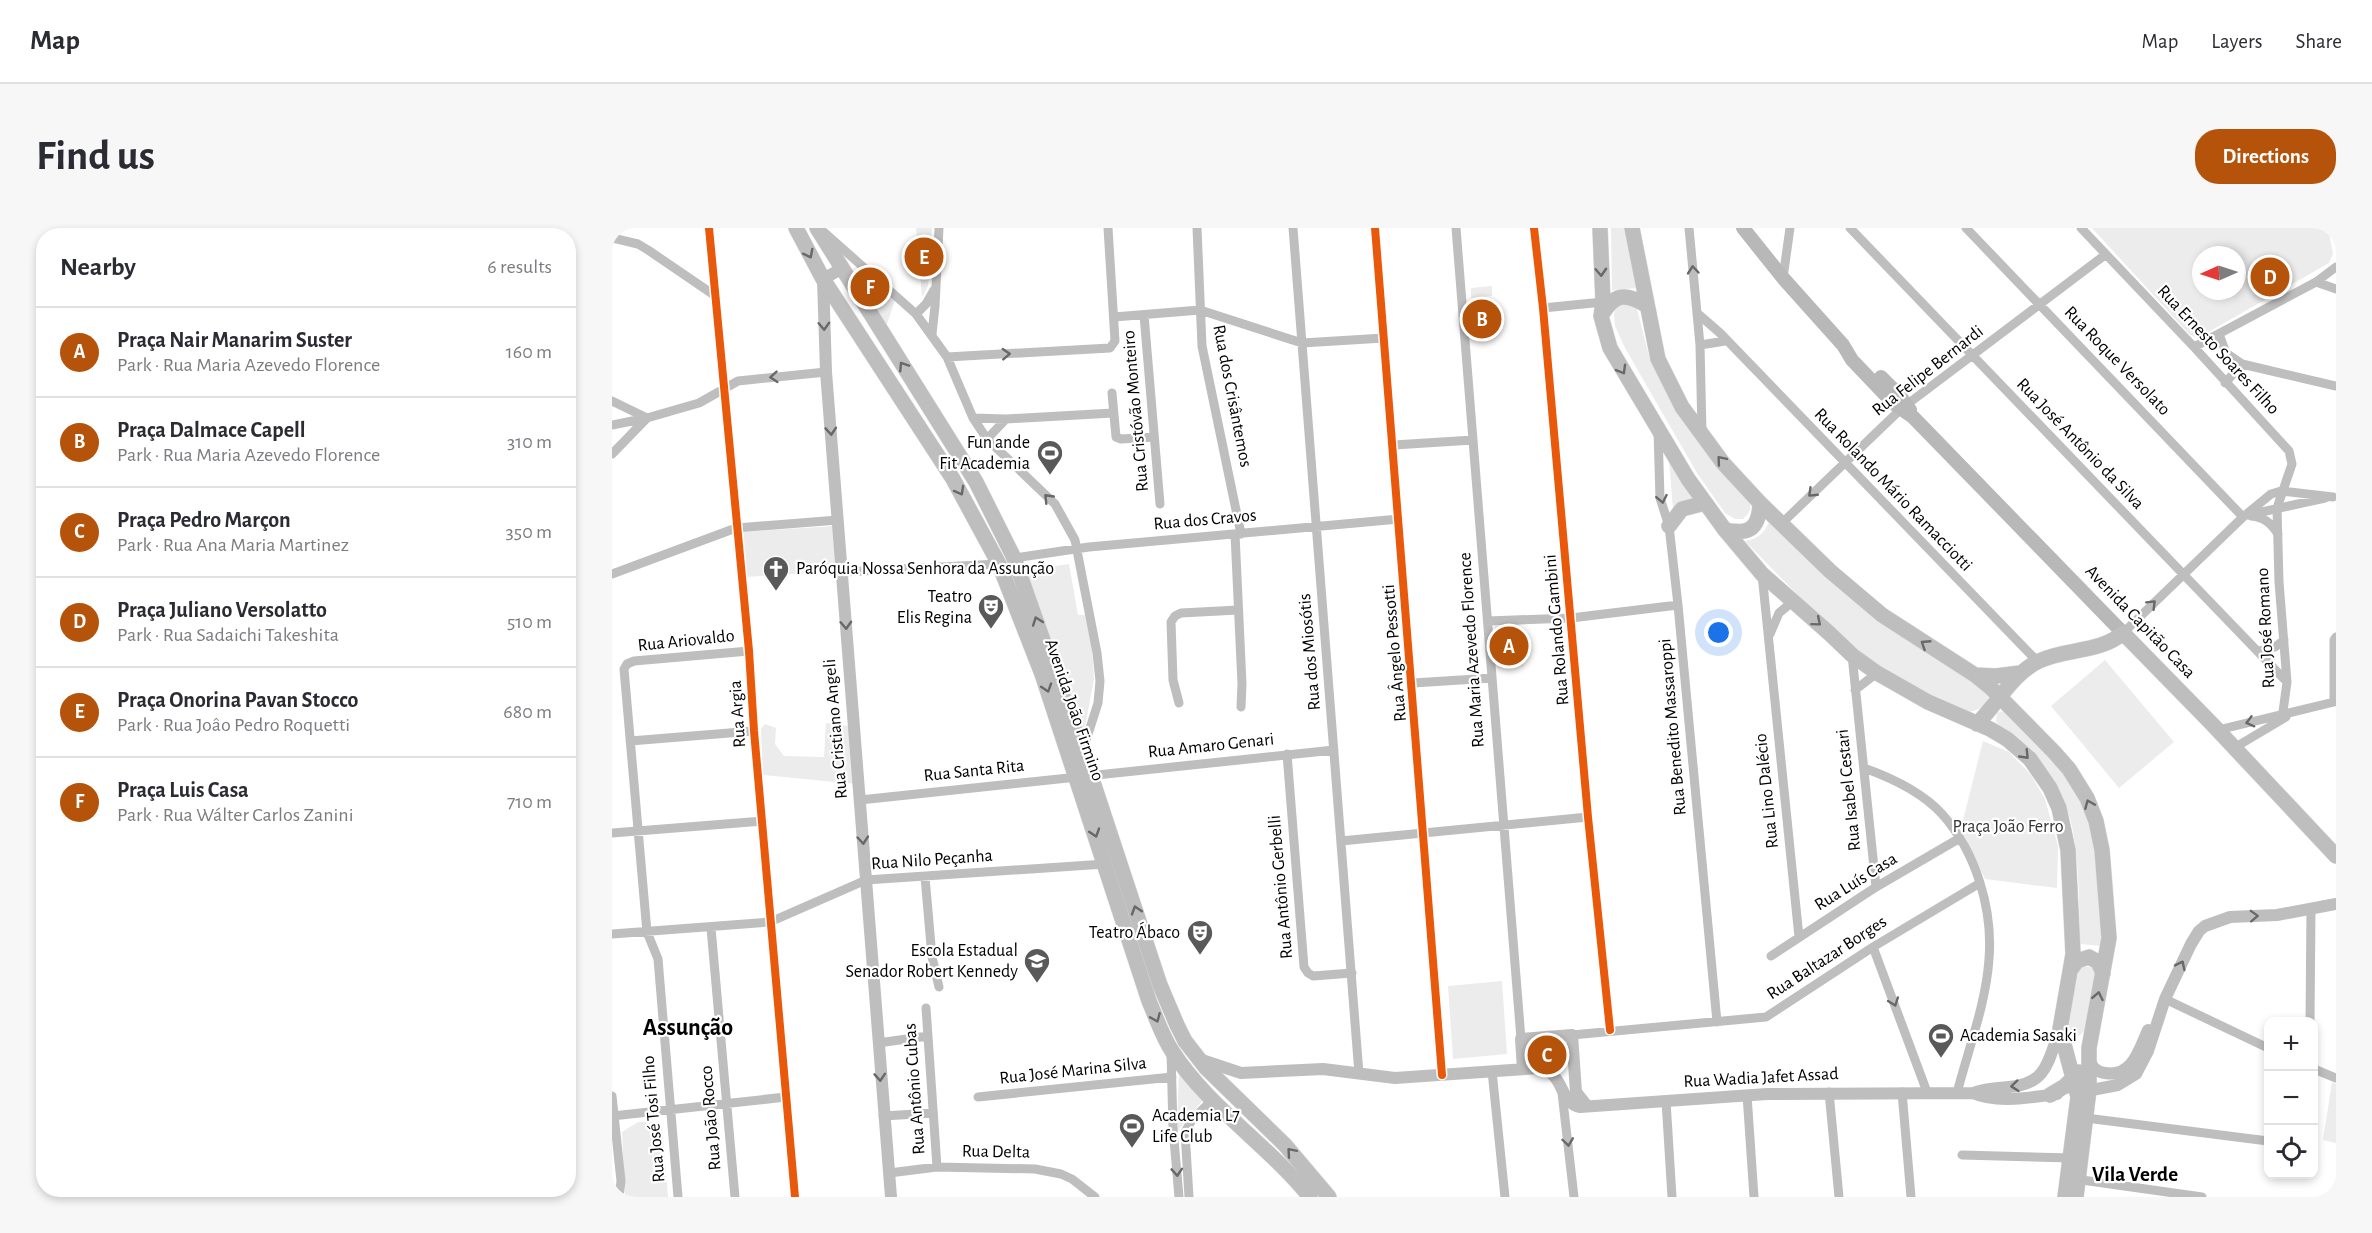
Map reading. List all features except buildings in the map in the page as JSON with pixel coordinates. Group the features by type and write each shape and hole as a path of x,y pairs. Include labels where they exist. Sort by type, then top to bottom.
{"main road":[{"name":"Avenida João Firmino","path":"796,228 823,279 953,479 999,564 1084,776 1168,1005 1185,1041 1199,1059 1285,1145 1329,1197"},
{"name":"Avenida João Firmino","path":"818,228 976,482 1014,558 1083,753 1084,776 1105,864 1149,1001 1171,1050 1217,1105 1269,1152 1310,1197"},
{"path":"1600,228 1604,333 1617,362 1658,429 1725,530 1762,574 1852,655 1877,673 1928,702 1998,734 2020,749 2038,769 2054,795 2068,849 2073,928 2072,968 2062,1036 2080,1087 2086,1118 2075,1158"},
{"path":"1632,228 1658,359 1682,406 1702,437 1760,503 1830,571 1882,615 1975,675 2001,698 2069,769 2086,798 2096,821 2102,850 2108,928 2103,973 2080,1087 2072,1179 2065,1197"},
{"name":"Avenida Capitão Casa","path":"1743,228 1783,278 1843,345 1857,354 1907,410 2218,730 2336,856"},
{"path":"1602,309 1617,297 1627,296 1646,305"},
{"path":"1669,525 1682,509 1705,503"},
{"path":"1725,530 1744,531 1752,528 1759,519 1760,503"},
{"path":"1977,724 2001,698 2008,685 2037,661 2100,646 2115,640 2123,633"},
{"path":"1975,675 1996,676 2020,673"},
{"path":"2072,968 2081,958 2090,957 2098,962 2103,973"},
{"path":"2062,1036 2069,1048 2077,1052 2088,1053"},
{"path":"2050,1095 2080,1087"},
{"path":"2072,1179 2076,1197"}],"street":[{"name":"Rua Argia","path":"709,228 749,651 770,922 795,1197"},
{"path":"818,228 916,314 947,357 973,418 987,439 1054,504 1077,548 1097,652 1100,681 1096,713 1083,753"},
{"path":"932,334 939,228"},
{"path":"947,357 1106,349 1113,346 1115,341 1114,317 1108,228"},
{"name":"Rua dos Crisântemos","path":"1197,228 1202,346 1238,534 1241,707"},
{"name":"Rua dos Miosótis","path":"1293,228 1359,1074"},
{"name":"Rua Ângelo Pessotti","path":"1376,228 1442,1075"},
{"name":"Rua Maria Azevedo Florence","path":"1456,228 1523,1068"},
{"name":"Rua Rolando Gambini","path":"1534,228 1588,817 1610,1030"},
{"path":"1689,228 1700,345 1702,437"},
{"path":"1783,278 1790,228"},
{"name":"Rua José Antônio da Silva","path":"1850,228 2287,682"},
{"name":"Rua Roque Versolato","path":"1966,228 2243,517"},
{"name":"Rua Ernesto Soares Filho","path":"2081,228 2289,451 2292,464 2277,508"},
{"path":"612,238 638,244 648,249 714,295"},
{"name":"Rua Felipe Bernardi","path":"1781,524 1844,463 1972,356 2105,255"},
{"path":"823,279 842,268 864,267"},
{"path":"2194,347 2316,282 2336,267"},
{"name":"Rua Cristiano Angeli","path":"823,279 826,372 891,1197"},
{"path":"2316,282 2336,290"},
{"path":"916,314 926,304 936,286"},
{"path":"1543,308 1602,309"},
{"path":"1114,317 1200,310 1302,342 1384,338"},
{"name":"Rua Rolando Mário Ramacciotti","path":"1696,313 1714,327 2037,661"},
{"name":"Rua Cristóvão Monteiro","path":"1144,315 1160,504"},
{"path":"2219,334 2226,353 2242,364 2336,386"},
{"path":"1700,345 1725,340"},
{"path":"2225,383 2242,364"},
{"path":"612,424 646,418 699,403 738,381 826,372"},
{"path":"1112,393 1114,433 1118,439 1155,437"},
{"path":"1682,406 1692,406 1701,396"},
{"path":"612,401 646,418"},
{"path":"973,418 1006,419 1113,413"},
{"path":"612,454 646,418"},
{"path":"987,439 1006,419"},
{"name":"Rua Benedito Massaroppi","path":"1658,429 1660,498 1669,525 1678,605 1717,1022"},
{"path":"1394,445 1473,440"},
{"path":"2123,633 2243,517 2271,494 2281,491 2334,496"},
{"path":"2243,517 2334,496"},
{"name":"Rua José Romano","path":"2277,508 2287,682 2282,716"},
{"path":"2243,517 2263,518 2278,534"},
{"name":"Rua dos Cravos","path":"1014,558 1077,548 1400,519"},
{"path":"612,574 736,528 838,520"},
{"path":"843,572 999,564"},
{"name":"Rua Lino Dalécio","path":"1762,574 1798,938"},
{"name":"Rua Lino Dalécio","path":"1768,642 1774,619 1792,602"},
{"path":"1488,621 1571,618 1678,605"},
{"path":"1179,703 1173,680 1171,622 1181,613 1238,610"},
{"path":"2218,730 2334,702 2334,640 2336,637"},
{"path":"2259,651 2275,647 2284,640"},
{"name":"Rua Ariovaldo","path":"627,664 634,661 749,651"},
{"name":"Rua Isabel Cestari","path":"1852,655 1876,887"},
{"name":"Rua José Tosi Filho","path":"627,664 624,669 624,678 637,831 647,932 658,959 678,1197"},
{"path":"1855,690 1877,673"},
{"path":"1413,683 1492,678"},
{"path":"2234,747 2282,716"},
{"path":"630,741 754,731"},
{"name":"Rua Amaro Genari","path":"1084,776 1334,750"},
{"name":"Rua Antônio Gerbelli","path":"1287,754 1304,967 1308,973 1313,975 1352,973"},
{"path":"1864,768 1888,777 1923,798 1942,814 1960,838 1980,883 1987,912 1989,960 1982,1002 1957,1093"},
{"name":"Rua Santa Rita","path":"860,800 1084,776"},
{"path":"1341,841 1588,817"},
{"path":"612,833 763,821"},
{"name":"Rua Luís Casa","path":"1771,956 1876,887 1960,838"},
{"name":"Rua Nilo Peçanha","path":"612,934 770,922 866,880 1105,864"},
{"path":"925,877 932,957 939,987"},
{"name":"Rua Baltazar Borges","path":"1572,1035 1766,1017 1873,947 1980,883"},
{"path":"2088,1053 2092,1066 2099,1072 2121,1073 2132,1064 2149,1029 2156,1020 2191,944 2205,926 2230,918 2277,915 2336,904"},
{"path":"2310,1017 2312,908"},
{"name":"Rua João Rocco","path":"711,928 735,1197"},
{"path":"1873,947 1927,1092"},
{"path":"2165,999 2264,1046"},
{"name":"Rua Antônio Cubas","path":"926,1008 937,1167"},
{"path":"2080,1087 2123,1083 2136,1074 2156,1031 2156,1020"},
{"path":"1521,1039 1572,1035 1576,1092 1587,1106"},
{"path":"878,1043 928,1036"},
{"name":"Rua Wadia Jafet Assad","path":"1587,1106 1829,1092 1973,1093 1984,1088 2023,1085 2036,1081 2062,1036"},
{"path":"1171,1050 1173,1128 1179,1197"},
{"path":"1199,1059 1241,1073 1309,1068 1395,1078 1539,1068 1553,1074 1558,1079 1561,1088 1574,1197"},
{"path":"1553,1074 1563,1072 1574,1060"},
{"path":"1492,1071 1505,1197"},
{"path":"2318,1071 2336,1078"},
{"path":"1189,1197 1184,1135 1187,1126 1196,1116 1217,1105 1225,1085 1241,1073"},
{"name":"Rua José Marina Silva","path":"978,1097 1172,1077"},
{"path":"1561,1088 1575,1106 1587,1106"},
{"path":"1829,1092 1839,1197"},
{"path":"1902,1092 1911,1197"},
{"name":"Rua Wadia Jafet Assad","path":"1973,1093 1983,1098 2050,1095"},
{"path":"1747,1095 1755,1197"},
{"path":"612,1096 621,1181 619,1197"},
{"path":"613,1115 786,1097"},
{"path":"1666,1101 1672,1197"},
{"path":"1196,1116 1217,1105"},
{"path":"883,1116 933,1113"},
{"path":"2086,1118 2264,1141"},
{"path":"1962,1155 2075,1158"},
{"name":"Rua Delta","path":"889,1173 937,1167 1019,1168 1048,1171 1072,1179 1095,1197"},
{"path":"2072,1179 2202,1197"}],"green space":[{"path":"916,228 932,228 928,286 922,297"},
{"path":"1611,228 1627,228 1638,288 1612,290"},
{"path":"2092,228 2328,228 2333,254 2329,263 2198,338 2190,335"},
{"path":"851,272 863,273 895,300 886,327"},
{"path":"1492,286 1492,296 1471,298 1471,288"},
{"path":"1491,303 1495,333 1471,333 1469,305"},
{"path":"1624,303 1632,304 1637,309 1649,356 1671,399 1749,498 1750,510 1743,519 1735,519 1725,513 1697,473 1625,348 1615,326 1614,315 1616,307"},
{"path":"1669,460 1693,500 1673,510"},
{"path":"1769,522 1990,690 1986,702 1973,711 1955,710 1871,661 1827,625 1745,541 1760,535"},
{"path":"834,526 837,571 746,577 743,532"},
{"path":"1069,564 1078,615 1085,615 1092,649 1094,679 1084,732 1026,570"},
{"path":"1519,624 1523,666 1499,668 1495,626"},
{"path":"2105,660 2174,742 2119,788 2051,706"},
{"path":"2003,711 2066,772 2093,825 2102,946 2080,944 2075,844 2066,806 2052,784 1996,721 1997,713"},
{"path":"826,723 849,726 856,784 763,775 761,729 765,724 776,728 775,744 784,756 824,757"},
{"name":"Praça João Ferro","path":"1983,741 2009,752 2031,775 2045,799 2058,846 2057,888 1985,879 1961,828"},
{"path":"2082,966 2096,968 2086,1029 2074,1041 2069,1040 2066,1033 2078,973"},
{"path":"1502,981 1507,1054 1453,1059 1448,986"},
{"path":"1560,1044 1565,1046 1568,1055 1561,1069 1544,1057 1528,1062 1527,1049 1535,1046 1534,1053 1545,1052"},
{"path":"1179,1070 1203,1100 1177,1132"},
{"path":"2332,1082 2336,1084 2336,1143 2323,1140"},
{"path":"638,1122 659,1122 662,1125 668,1197 625,1197 622,1132"}],"cycle path":[{"path":"709,228 749,651 795,1197"},
{"path":"1375,228 1442,1075"},
{"path":"1534,228 1588,817 1610,1030"}],"place":[{"name":"Praça Onorina Pavan Stocco","path":"924,257"},
{"name":"Praça Juliano Versolatto","path":"2270,277"},
{"name":"Praça Luis Casa","path":"870,287"},
{"name":"Praça Dalmace Capell","path":"1482,319"},
{"name":"Fun ande Fit Academia","path":"1050,476"},
{"name":"Paróquia Nossa Senhora da Assunção","path":"776,592"},
{"name":"Teatro Elis Regina","path":"991,630"},
{"name":"Praça Nair Manarim Suster","path":"1509,646"},
{"name":"Teatro Ábaco","path":"1200,956"},
{"name":"Escola Estadual Senador Robert Kennedy","path":"1037,984"},
{"name":"Praça Pedro Marçon","path":"1547,1055"},
{"name":"Academia Sasaki","path":"1941,1059"},
{"name":"Academia L7 Life Club","path":"1132,1149"}],"district":[{"name":"Assunção","path":"688,1028"},
{"name":"Vila Verde","path":"2135,1174"}]}
